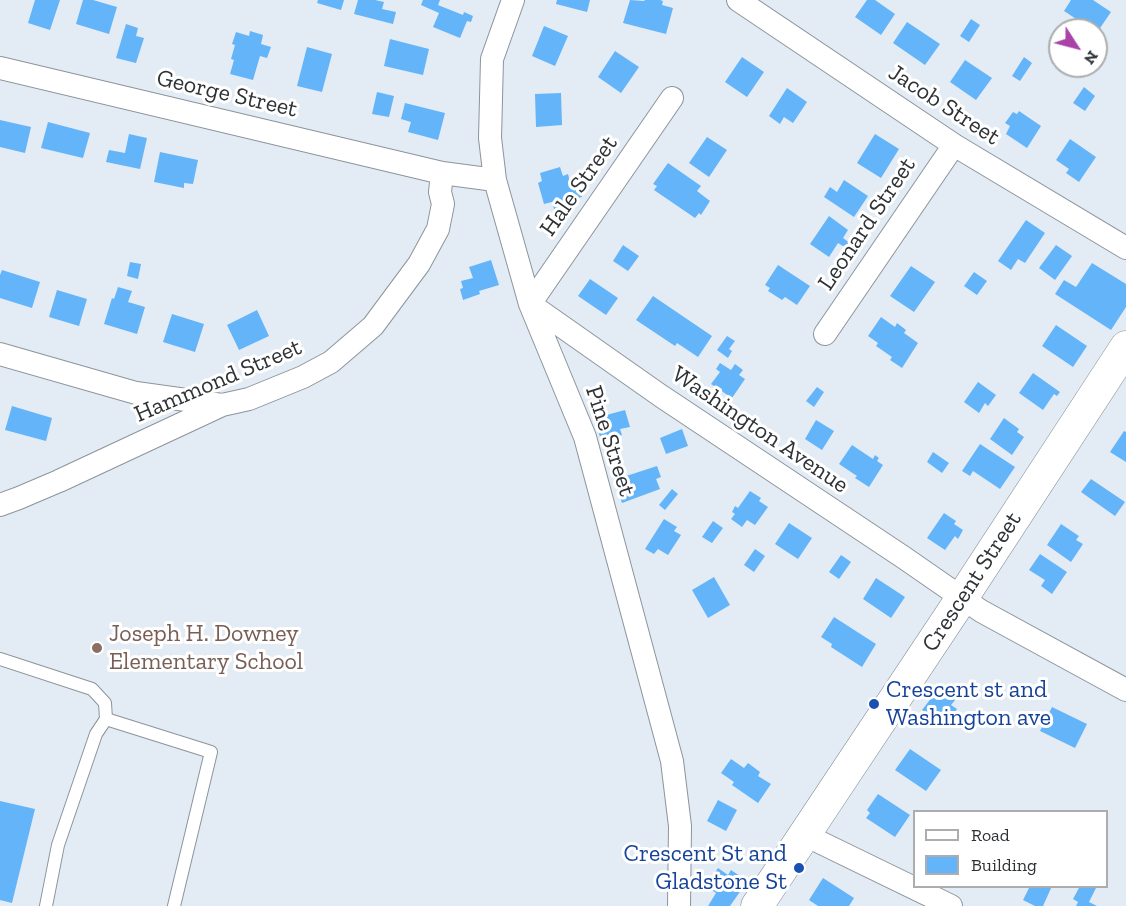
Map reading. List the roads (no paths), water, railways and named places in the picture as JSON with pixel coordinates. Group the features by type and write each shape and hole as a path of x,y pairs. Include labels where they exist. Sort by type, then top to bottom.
{"main road":[{"name":"Crescent Street","path":"757,906 1126,347"}],"street":[{"name":"Pine Street","path":"513,0 492,59 490,138 495,180 530,304 585,437 672,761 680,826 679,906"},
{"name":"Jacob Street","path":"738,0 954,145 1126,248"},
{"name":"George Street","path":"0,68 442,173"},
{"name":"Hale Street","path":"530,304 672,98"},
{"name":"Leonard Street","path":"825,334 954,145"},
{"path":"442,173 495,180"},
{"name":"Hammond Street","path":"0,504 59,481 222,405 249,399 303,378 331,362 373,326 419,264 438,230 443,204 440,192 442,173"},
{"name":"Washington Avenue","path":"530,304 661,396 981,611 1126,690"},
{"path":"0,354 136,393 222,405"},
{"path":"804,835 913,888"},
{"path":"914,888 951,906"}],"lane":[{"path":"0,659 92,689 105,704 106,719 96,734 58,845 46,906"},
{"path":"106,719 211,752 174,906"}],"place":[{"name":"Joseph H. Downey Elementary School","path":"97,648"},
{"name":"Crescent st and Washington ave","path":"874,704"},
{"name":"Crescent St and Gladstone St","path":"799,868"}]}
